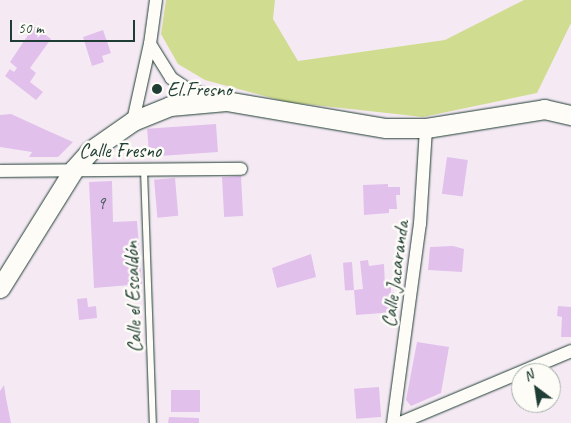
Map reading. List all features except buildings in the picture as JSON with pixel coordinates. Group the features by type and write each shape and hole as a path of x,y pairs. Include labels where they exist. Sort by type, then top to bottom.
{"main road":[{"path":"0,288 74,169 104,140 133,121 170,106 226,101 386,128 426,128 544,110 571,115"}],"street":[{"path":"133,121 150,44 156,0"},
{"path":"150,44 172,78 186,88 226,101"},
{"name":"Calle Jacaranda","path":"393,423 418,242 426,128"},
{"name":"Calle Fresno","path":"0,171 241,168"},
{"path":"400,423 571,351"}],"lane":[{"name":"Calle el Escaldón","path":"144,170 153,423"}],"green space":[{"path":"166,0 275,0 273,19 298,61 445,40 524,0 571,0 571,23 537,93 423,117 287,102 205,80 178,64 161,34"}],"place":[{"name":"El Fresno","path":"157,89"}]}
